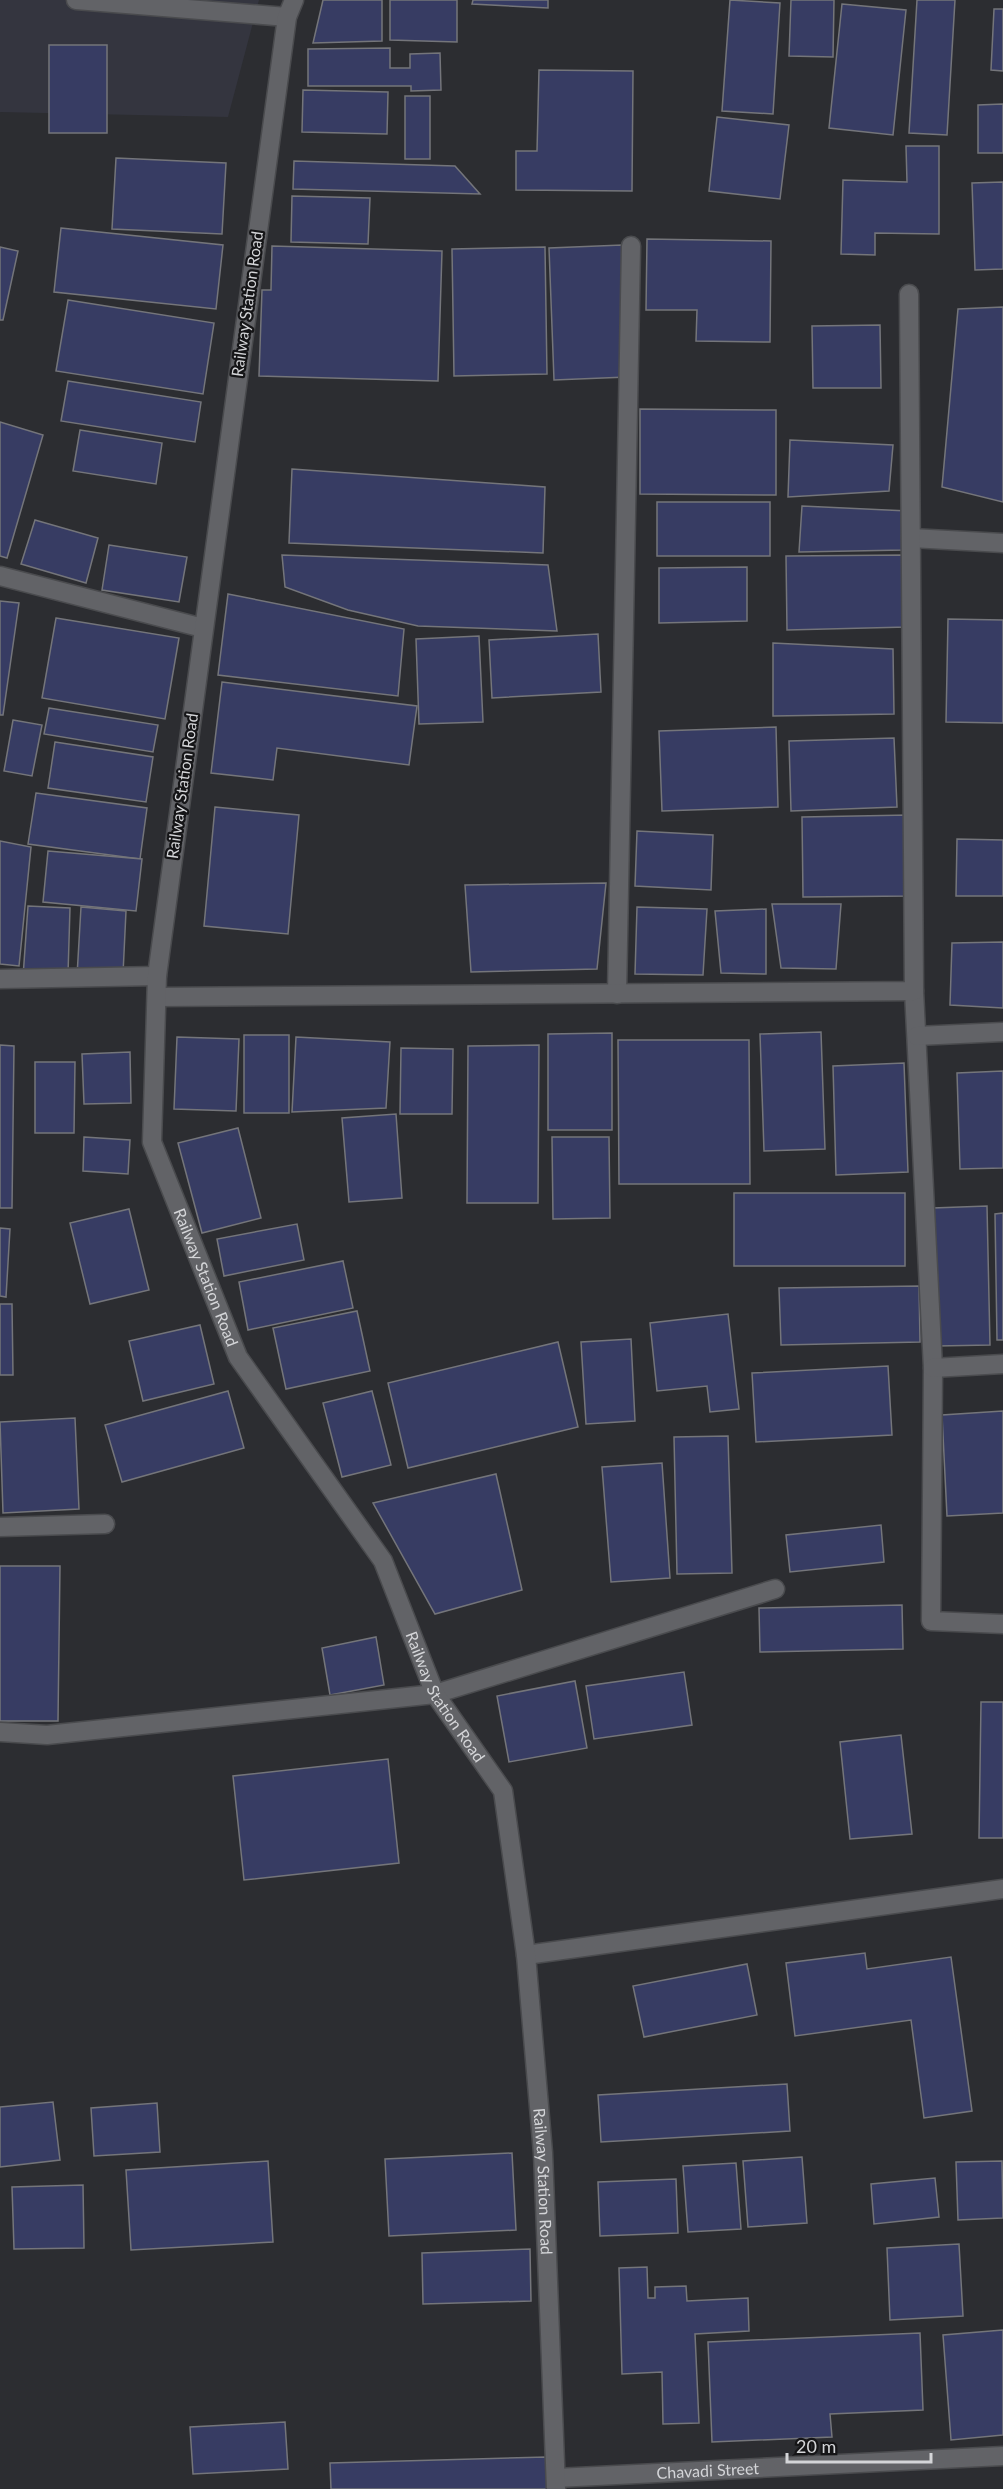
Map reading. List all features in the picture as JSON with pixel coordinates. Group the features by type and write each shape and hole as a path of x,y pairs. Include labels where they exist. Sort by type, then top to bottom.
{"street":[{"path":"76,0 290,9"},
{"name":"Railway Station Road","path":"290,9 203,628 157,976 152,1142 238,1357 383,1561 435,1694 503,1791 526,1955 543,2153 556,2483"},
{"path":"618,994 631,246"},
{"path":"909,294 914,991 933,1368 931,1621 1003,1624"},
{"path":"911,538 1003,543"},
{"path":"0,576 203,628"},
{"path":"0,979 157,976"},
{"path":"157,997 914,991"},
{"path":"917,1036 1003,1032"},
{"path":"933,1368 1003,1364"},
{"path":"0,1527 105,1524"},
{"path":"0,1732 46,1735 435,1694 775,1589"},
{"path":"526,1955 1003,1889"},
{"name":"Chavadi Street","path":"556,2483 1003,2456"}],"shaded area":[{"path":"0,0 259,0 228,117 0,112"}],"building":[{"path":"323,0 382,0 382,41 313,43"},
{"path":"390,0 457,0 457,42 390,40"},
{"path":"473,0 548,0 548,8 472,4"},
{"path":"730,0 780,3 773,114 722,111"},
{"path":"791,0 834,0 833,57 789,56"},
{"path":"917,0 955,0 947,135 909,133"},
{"path":"842,4 906,10 893,135 829,128"},
{"path":"994,9 1003,9 1003,71 991,70"},
{"path":"49,45 107,45 107,133 49,133"},
{"path":"390,48 390,68 410,68 410,54 440,53 441,90 411,91 411,86 308,86 308,49"},
{"path":"539,70 633,71 632,191 516,190 516,151 537,151"},
{"path":"303,90 388,92 387,134 302,132"},
{"path":"405,96 430,96 430,159 405,159"},
{"path":"1003,104 1003,153 978,153 978,105"},
{"path":"717,117 789,125 780,199 709,191"},
{"path":"906,146 939,146 939,234 875,233 875,255 841,254 843,180 907,182"},
{"path":"116,158 226,163 222,234 112,229"},
{"path":"294,161 455,166 480,194 293,189"},
{"path":"1003,182 1003,269 975,270 972,183"},
{"path":"292,196 370,198 368,244 291,242"},
{"path":"61,228 223,245 216,309 54,292"},
{"path":"647,239 771,241 770,342 696,341 697,310 646,310"},
{"path":"622,245 627,377 554,380 549,248"},
{"path":"272,246 442,251 438,381 259,376 262,290 271,290"},
{"path":"0,247 18,251 3,320 0,320"},
{"path":"545,247 547,374 454,376 452,249"},
{"path":"68,300 214,323 203,394 56,371"},
{"path":"1003,307 1003,502 942,487 958,309"},
{"path":"880,325 881,388 813,388 812,326"},
{"path":"68,381 201,402 195,442 61,421"},
{"path":"640,409 776,410 776,495 640,494"},
{"path":"0,422 43,435 7,558 0,556"},
{"path":"80,430 162,443 156,484 73,471"},
{"path":"790,440 893,445 889,491 788,497"},
{"path":"292,469 545,487 543,553 289,543"},
{"path":"657,502 770,502 770,556 657,556"},
{"path":"802,506 908,511 904,550 799,552"},
{"path":"35,520 98,538 86,583 21,564"},
{"path":"109,545 187,557 179,602 102,590"},
{"path":"282,555 548,565 557,631 418,626 348,610 285,587"},
{"path":"906,555 907,627 787,630 786,556"},
{"path":"747,567 747,621 659,623 659,568"},
{"path":"228,594 404,629 398,696 218,675"},
{"path":"0,601 19,603 3,715 0,715"},
{"path":"56,618 179,638 165,719 42,698"},
{"path":"948,619 1003,620 1003,723 946,722"},
{"path":"598,634 601,692 492,698 489,640"},
{"path":"479,636 483,722 419,724 416,639"},
{"path":"773,643 893,649 894,714 773,716"},
{"path":"222,682 417,706 409,765 277,748 273,780 211,773"},
{"path":"49,708 158,725 153,752 44,734"},
{"path":"13,720 42,725 32,776 4,771"},
{"path":"776,727 778,807 662,811 659,731"},
{"path":"894,738 897,807 791,811 789,741"},
{"path":"55,742 153,757 146,802 48,788"},
{"path":"36,793 147,808 140,859 28,844"},
{"path":"215,807 299,815 288,934 204,926"},
{"path":"909,815 911,896 803,897 802,817"},
{"path":"637,831 713,835 711,890 635,886"},
{"path":"957,839 1003,840 1003,896 956,896"},
{"path":"0,841 31,847 19,966 0,964"},
{"path":"48,851 142,859 136,911 43,902"},
{"path":"606,883 597,969 471,972 465,885"},
{"path":"772,904 841,904 836,969 781,968"},
{"path":"28,906 70,908 68,974 23,977"},
{"path":"81,907 126,911 123,974 77,976"},
{"path":"637,907 707,909 703,975 635,974"},
{"path":"766,909 766,974 721,973 715,911"},
{"path":"1003,942 1003,1008 950,1005 952,943"},
{"path":"821,1032 825,1149 764,1151 760,1034"},
{"path":"612,1033 612,1130 548,1130 548,1034"},
{"path":"244,1035 289,1035 289,1113 244,1113"},
{"path":"177,1037 239,1039 236,1111 174,1109"},
{"path":"296,1037 390,1042 386,1108 292,1112"},
{"path":"618,1040 749,1040 750,1184 619,1184"},
{"path":"0,1045 14,1046 12,1208 0,1208"},
{"path":"539,1045 538,1203 467,1203 468,1046"},
{"path":"401,1048 453,1049 452,1114 400,1114"},
{"path":"130,1052 131,1103 84,1104 82,1054"},
{"path":"35,1062 75,1062 74,1133 35,1133"},
{"path":"904,1063 908,1172 836,1175 833,1066"},
{"path":"1003,1071 1003,1168 960,1169 957,1073"},
{"path":"396,1114 402,1198 349,1202 342,1118"},
{"path":"238,1128 261,1218 202,1233 178,1143"},
{"path":"84,1137 130,1140 128,1174 83,1171"},
{"path":"552,1137 609,1137 610,1218 553,1219"},
{"path":"734,1193 905,1193 905,1266 734,1266"},
{"path":"987,1206 990,1345 937,1346 933,1208"},
{"path":"129,1209 149,1290 90,1304 70,1223"},
{"path":"1003,1213 1003,1340 997,1340 995,1214"},
{"path":"297,1224 304,1260 224,1276 217,1239"},
{"path":"0,1228 10,1229 6,1297 0,1296"},
{"path":"343,1261 353,1308 248,1330 239,1282"},
{"path":"919,1286 920,1342 781,1345 779,1288"},
{"path":"0,1304 12,1304 13,1375 0,1375"},
{"path":"357,1311 370,1371 286,1389 273,1328"},
{"path":"728,1314 739,1409 710,1412 707,1386 657,1391 650,1323"},
{"path":"200,1325 214,1384 143,1401 129,1341"},
{"path":"631,1339 635,1421 586,1424 581,1342"},
{"path":"558,1342 578,1427 408,1468 388,1383"},
{"path":"888,1366 892,1435 756,1442 752,1373"},
{"path":"228,1391 244,1448 122,1482 105,1425"},
{"path":"372,1391 391,1465 342,1477 323,1403"},
{"path":"1003,1411 1003,1513 947,1516 942,1415"},
{"path":"75,1418 79,1509 3,1513 0,1422"},
{"path":"728,1436 732,1573 677,1574 674,1437"},
{"path":"662,1463 670,1578 611,1582 602,1467"},
{"path":"496,1474 522,1590 435,1614 373,1503"},
{"path":"881,1525 884,1562 790,1572 786,1535"},
{"path":"0,1566 60,1566 58,1721 0,1721"},
{"path":"902,1605 903,1649 760,1652 759,1608"},
{"path":"376,1637 384,1685 330,1695 322,1648"},
{"path":"684,1672 692,1725 594,1739 586,1686"},
{"path":"575,1681 587,1748 509,1762 497,1696"},
{"path":"981,1702 1003,1702 1003,1838 979,1838"},
{"path":"901,1735 912,1834 850,1839 840,1742"},
{"path":"388,1759 399,1863 244,1880 233,1776"},
{"path":"865,1953 867,1969 951,1957 972,2111 924,2118 911,2020 795,2036 786,1963"},
{"path":"747,1964 757,2015 644,2037 633,1986"},
{"path":"787,2084 790,2131 601,2142 598,2095"},
{"path":"53,2102 60,2160 0,2167 0,2107"},
{"path":"157,2103 160,2152 94,2156 91,2108"},
{"path":"512,2153 516,2230 389,2236 385,2159"},
{"path":"802,2157 807,2223 748,2227 743,2161"},
{"path":"268,2161 273,2242 131,2250 126,2170"},
{"path":"1002,2161 1003,2218 958,2220 956,2162"},
{"path":"736,2163 741,2229 688,2232 683,2166"},
{"path":"935,2178 939,2217 874,2224 871,2184"},
{"path":"676,2179 678,2233 600,2236 598,2182"},
{"path":"83,2185 84,2248 14,2249 12,2187"},
{"path":"959,2244 963,2316 890,2320 887,2248"},
{"path":"530,2249 531,2301 423,2304 422,2253"},
{"path":"647,2267 648,2298 655,2298 655,2287 686,2286 687,2301 748,2298 749,2331 695,2334 699,2423 663,2424 662,2372 622,2374 619,2268"},
{"path":"1003,2330 1003,2435 951,2440 943,2335"},
{"path":"920,2333 923,2410 830,2414 832,2437 712,2442 708,2342"},
{"path":"285,2422 288,2469 193,2474 190,2427"},
{"path":"546,2457 547,2489 331,2489 330,2463"}]}
